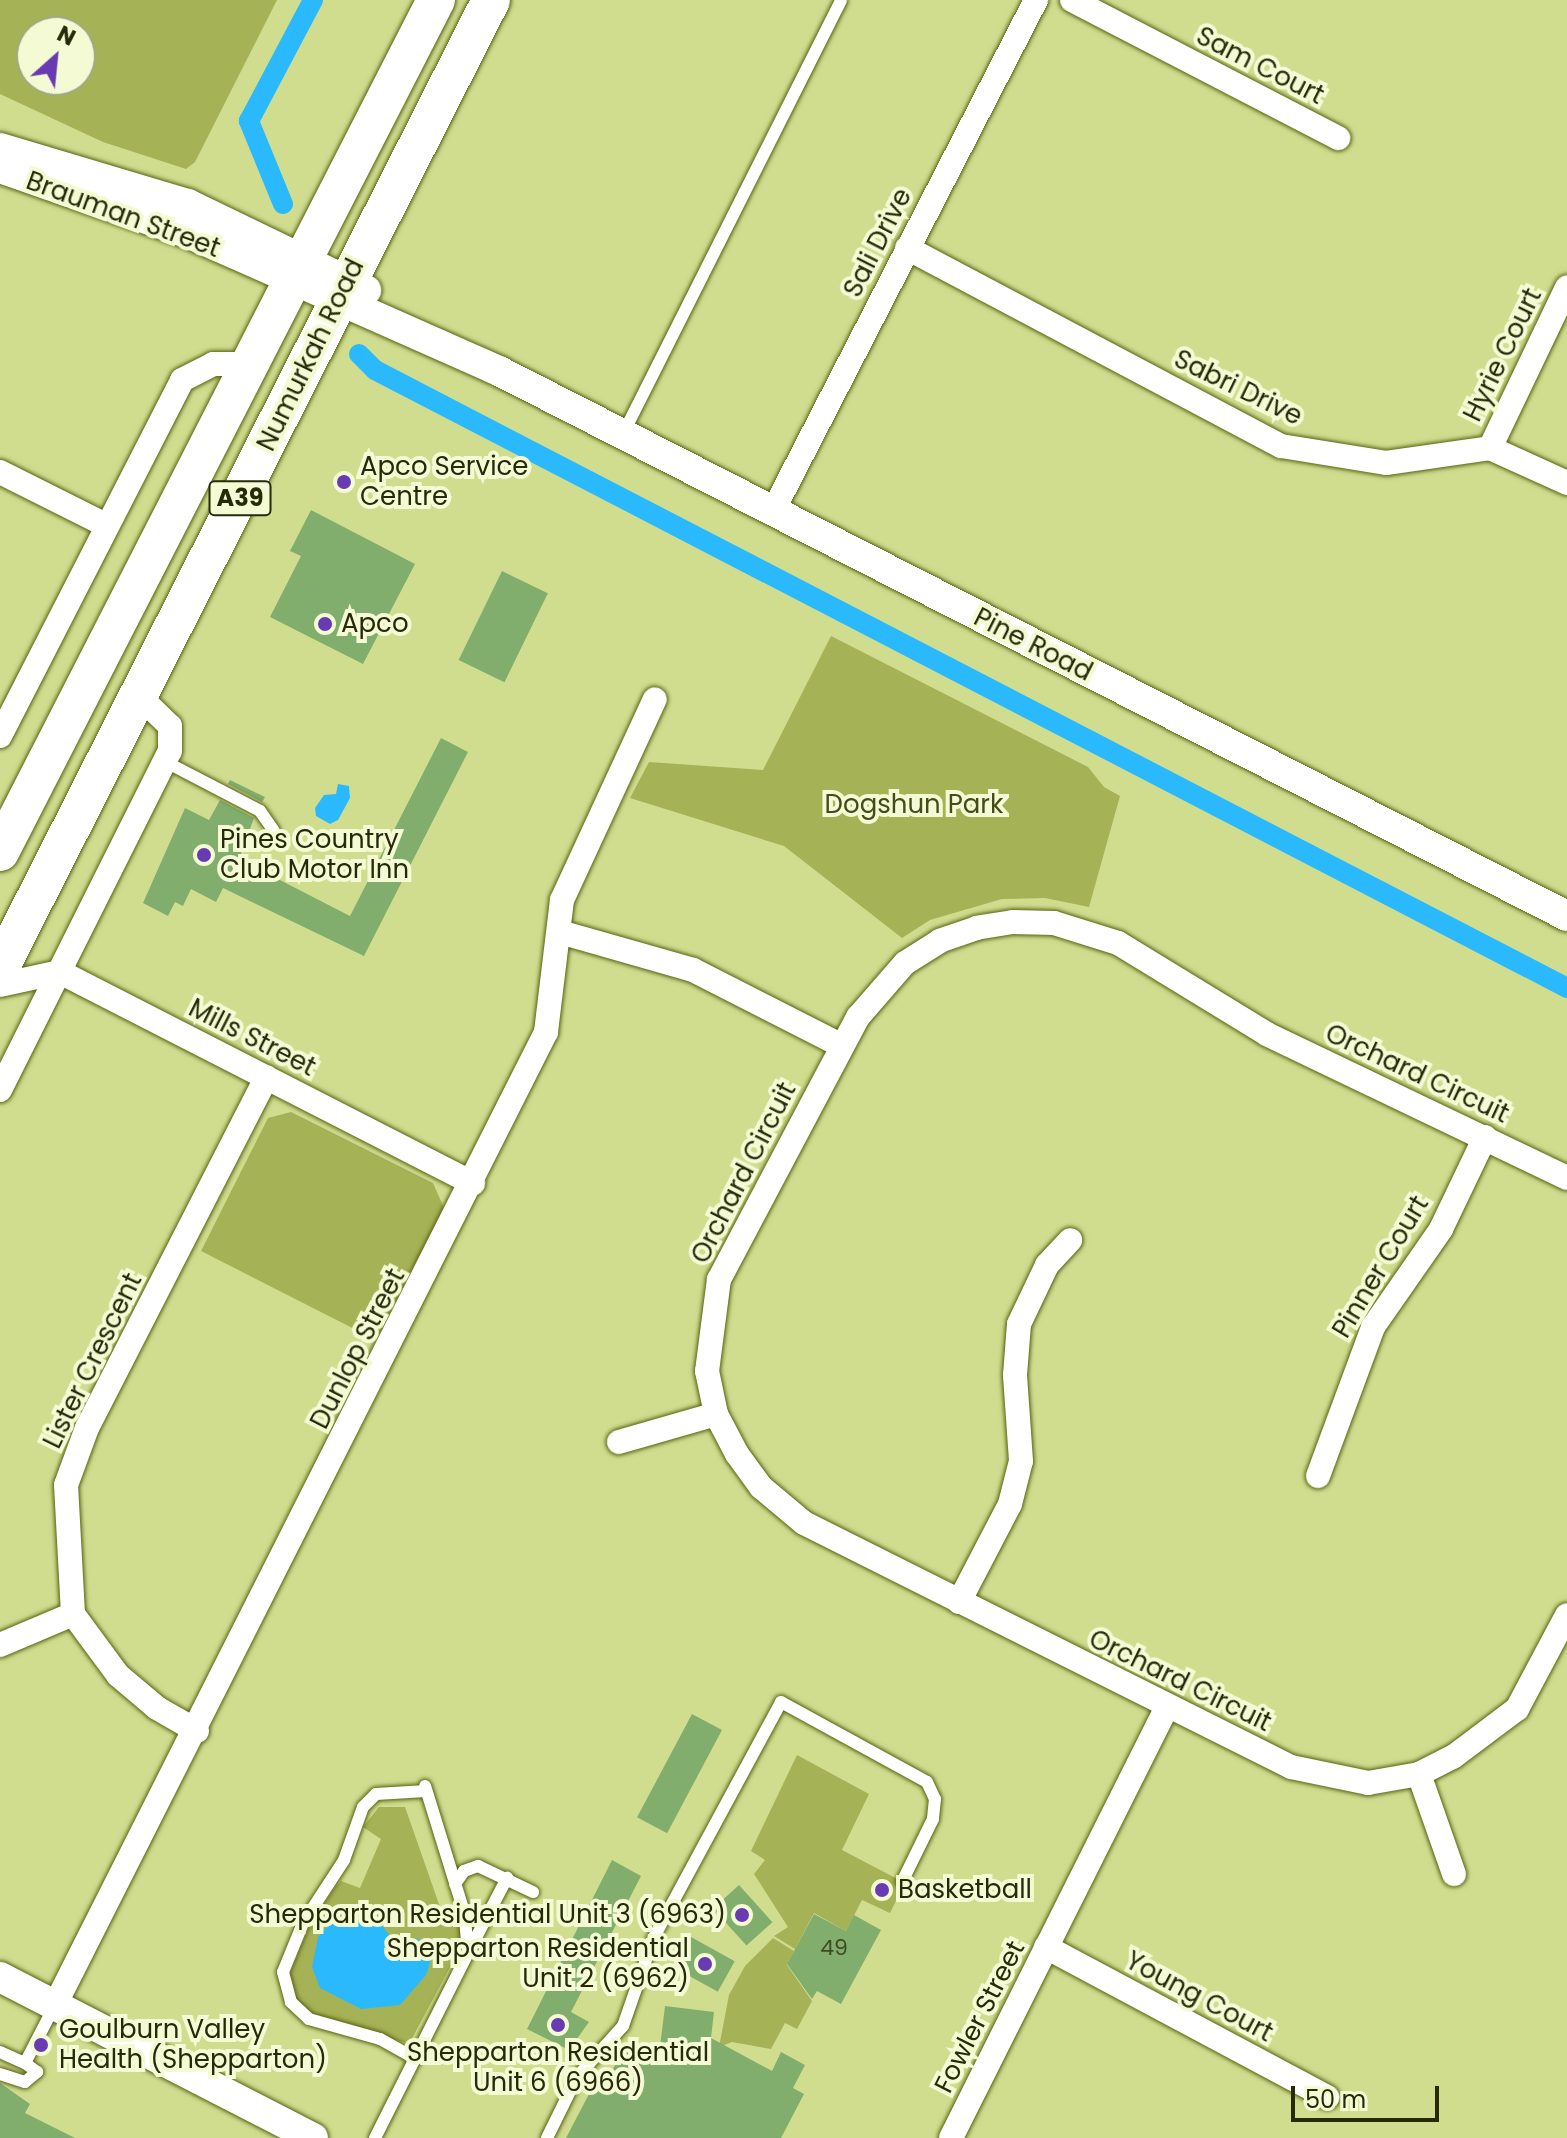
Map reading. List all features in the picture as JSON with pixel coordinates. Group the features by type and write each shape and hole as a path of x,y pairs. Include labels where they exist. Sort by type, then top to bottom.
{"highway":[{"name":"Numurkah Road","path":"0,852 436,0"},
{"name":"Numurkah Road","path":"0,968 491,0"},
{"path":"59,736 113,702 139,696"}],"street":[{"name":"Sali Drive","path":"772,513 1036,0"},
{"name":"Sam Court","path":"1072,0 1338,138"},
{"name":"Brauman Street","path":"0,148 197,222 296,271 343,290"},
{"name":"Brauman Street","path":"0,168 197,222"},
{"name":"Sabri Drive","path":"907,248 1281,446 1386,463 1490,448"},
{"name":"Hyrie Court","path":"1490,448 1567,287"},
{"name":"Pine Road","path":"343,290 772,513 1567,916"},
{"path":"0,736 104,524 182,380 213,364 248,364"},
{"path":"1490,448 1567,483"},
{"path":"0,472 104,524"},
{"path":"0,1090 166,762 170,726 139,696"},
{"name":"Dunlop Street","path":"55,2005 197,1731 546,1032 562,900 655,699"},
{"name":"Orchard Circuit","path":"1567,1178 1267,1034 1118,943 1054,923 1013,922 940,941 879,988 842,1046 719,1279 707,1371 716,1414 761,1487 804,1523 1291,1767 1336,1779 1368,1783 1419,1774 1453,1757 1517,1709 1567,1615"},
{"path":"560,932 693,970 842,1046"},
{"path":"0,985 60,972"},
{"name":"Mills Street","path":"60,972 473,1183"},
{"name":"Lister Crescent","path":"73,1614 66,1485 87,1428 267,1077"},
{"name":"Pinner Court","path":"1318,1476 1373,1327 1441,1229 1485,1137"},
{"path":"959,1602 1010,1504 1021,1461 1015,1375 1019,1324 1047,1265 1070,1240"},
{"path":"619,1442 716,1414"},
{"path":"0,1645 73,1614 118,1675 197,1731"},
{"name":"Fowler Street","path":"951,2138 1167,1707"},
{"path":"1419,1774 1454,1874"},
{"name":"Young Court","path":"1046,1947 1327,2097"},
{"path":"0,1977 311,2135"}],"lane":[{"path":"622,435 841,0"},
{"path":"166,762 260,811 274,831"},
{"path":"547,2138 577,2077 623,2026 654,1937 781,1702 927,1782 935,1799 933,1819 902,1882"},
{"path":"416,2059 380,2039 309,2019 291,2002 283,1972 303,1923 344,1860 363,1807 376,1794 425,1787 455,1884 468,1953"},
{"path":"455,1884 464,1871 478,1866 533,1892"},
{"path":"375,2138 507,1878"},
{"path":"25,2063 55,2005"},
{"path":"0,2052 37,2072 25,2082 0,2074"}],"green space":[{"path":"0,0 277,0 195,162 186,169 103,142 0,94"},
{"name":"Dogshun Park","path":"831,636 1088,767 1104,787 1120,796 1089,907 1045,898 1002,899 930,920 902,938 784,846 630,798 649,762 763,770"},
{"path":"291,1112 433,1183 444,1208 376,1340 201,1251 268,1118"},
{"path":"797,1755 869,1794 842,1850 905,1883 890,1913 862,1900 846,1931 814,1913 795,1949 774,1936 788,1927 754,1874 765,1860 751,1851"},
{"path":"379,1807 405,1807 440,1907 460,1916 463,1943 409,2044 314,2014 298,2005 288,1978 309,1927 336,1886 341,1881 360,1888 381,1839 363,1827"},
{"path":"773,1938 794,1951 787,1965 812,2001 797,2029 785,2023 771,2049 732,2042 719,2047 729,1995 745,1966"}],"water":[{"path":"338,784 349,786 350,798 338,820 330,824 316,816 315,808 324,795 336,794"},
{"path":"357,1911 376,1917 395,1943 413,1938 429,1942 432,1957 426,1975 400,2005 361,2009 320,1988 312,1967 318,1937 335,1918"}],"building":[{"path":"311,510 415,564 363,664 270,617 301,556 290,551"},
{"path":"502,571 548,593 504,682 459,660"},
{"name":"Pines Country Club Motor Inn","path":"441,738 468,752 364,956 223,888 216,902 191,889 183,906 175,902 168,916 143,903 185,808 209,820 220,800 254,818 239,859 350,916"},
{"path":"230,780 265,797 262,802 228,784"},
{"path":"692,1714 722,1730 667,1833 637,1817"},
{"path":"612,1860 641,1876 571,2012 589,2022 569,2050 527,2029"},
{"name":"Shepparton Residential Unit 3 (6963)","path":"739,1885 772,1922 746,1946 713,1908"},
{"path":"814,1914 846,1931 854,1915 881,1930 841,2004 817,1991 812,1999 787,1964"},
{"name":"Shepparton Residential Unit 2 (6962)","path":"691,1937 735,1961 718,1992 674,1968"},
{"path":"665,2006 714,2012 711,2038 772,2071 781,2052 805,2065 793,2088 804,2094 781,2138 566,2138 601,2071 610,2075 625,2046 658,2063"},
{"name":"Goulburn Valley Health (Shepparton)","path":"0,2083 30,2104 25,2113 75,2138 0,2138"}],"waterway":[{"path":"283,204 249,121 313,0"},
{"path":"359,354 375,370 1567,988"}],"place":[{"name":"Apco Service Centre","path":"344,482"},
{"name":"Apco","path":"325,624"},
{"name":"Pines Country Club Motor Inn","path":"204,855"},
{"name":"Basketball","path":"882,1890"},
{"name":"Shepparton Residential Unit 3 (6963)","path":"742,1915"},
{"name":"Shepparton Residential Unit 2 (6962)","path":"705,1964"},
{"name":"Shepparton Residential Unit 6 (6966)","path":"558,2025"},
{"name":"Goulburn Valley Health (Shepparton)","path":"41,2045"}]}
